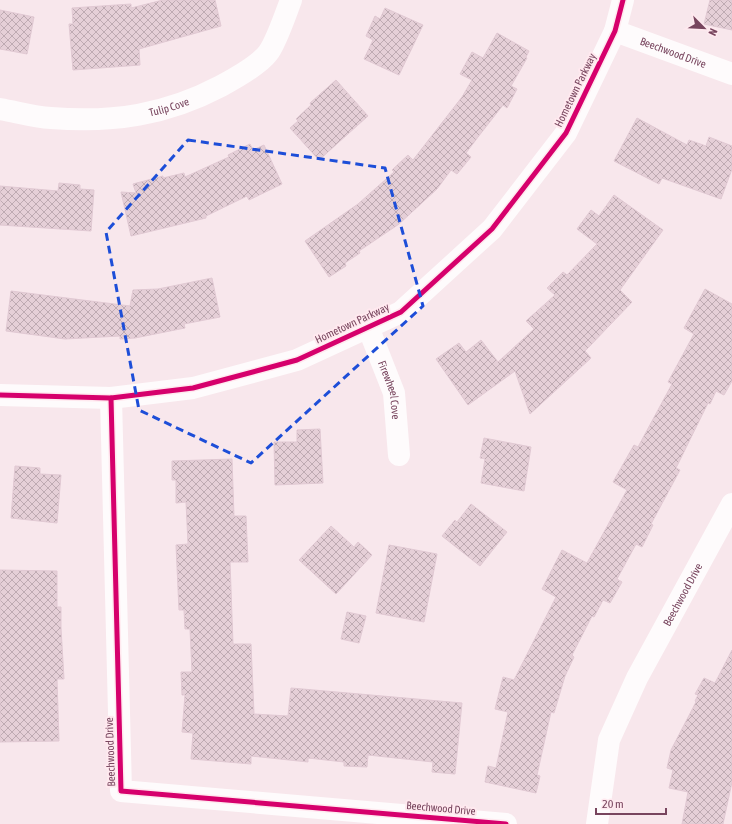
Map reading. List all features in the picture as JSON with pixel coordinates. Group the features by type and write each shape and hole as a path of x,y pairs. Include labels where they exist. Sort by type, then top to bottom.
{"street":[{"name":"Tulip Cove","path":"0,109 49,118 88,120 125,118 167,109 207,94 239,77 268,53 291,0"},
{"name":"Hometown Parkway","path":"0,395 111,398 193,388 297,360 401,312 492,229 566,133 615,31 623,0"},
{"name":"Beechwood Drive","path":"615,31 732,74"},
{"name":"Firewheel Cove","path":"368,327 394,393 399,455"},
{"name":"Beechwood Drive","path":"111,398 121,792 506,824"},
{"name":"Beechwood Drive","path":"597,824 609,740 637,678 732,504"}],"highlighted area":[{"path":"188,140 385,168 423,306 251,463 139,410 106,232"}],"building":[{"path":"163,0 215,0 221,26 139,49 140,65 73,70 69,24 73,24 72,8 131,4 131,8"},
{"path":"710,0 732,0 732,30 704,24"},
{"path":"385,8 423,25 399,75 364,59 373,40 366,36 375,16 380,19"},
{"path":"0,10 34,17 27,54 0,49"},
{"path":"497,33 529,51 526,57 527,58 511,86 517,89 507,108 503,105 478,137 466,153 471,157 457,174 451,170 437,189 399,224 359,251 360,253 345,263 346,266 329,277 305,241 358,204 394,172 392,170 408,155 413,160 462,97 472,80 460,74 472,52 483,58"},
{"path":"336,80 368,116 319,160 290,128 298,121 296,119 311,105 310,103"},
{"path":"637,118 687,145 689,140 706,146 709,137 732,146 732,169 721,199 662,178 659,184 614,161"},
{"path":"250,144 253,150 264,145 282,184 249,200 247,196 206,216 206,218 131,236 121,192 136,193 133,184 163,176 163,178 184,173 185,177 229,157 228,155"},
{"path":"59,183 80,185 80,189 94,190 91,231 0,225 0,186 58,191"},
{"path":"614,195 663,230 620,290 632,302 585,351 591,358 530,414 515,371 468,405 436,359 459,343 466,352 481,340 498,362 534,329 526,321 555,295 547,288 563,272 567,275 597,244 577,229 591,210 599,216"},
{"path":"212,278 220,317 184,324 185,328 135,338 120,339 120,336 65,339 6,331 11,291 130,306 133,290 158,289"},
{"path":"705,289 732,304 732,381 724,395 716,391 710,404 708,403 676,468 680,470 651,524 653,525 642,547 636,544 617,579 622,582 610,603 603,600 594,617 592,616 572,655 574,657 565,676 554,713 551,712 537,775 540,776 536,793 485,782 488,766 496,768 508,712 495,709 503,677 514,680 556,597 542,589 562,550 587,563 627,490 613,482 634,445 638,447 672,384 668,382 694,334 684,328"},
{"path":"320,429 323,483 275,485 274,442 297,442 297,430"},
{"path":"484,438 531,447 524,491 481,483 485,459 480,458"},
{"path":"232,459 234,516 246,516 248,562 230,562 233,644 251,644 254,714 288,716 291,688 462,703 455,774 432,772 433,762 368,755 367,767 344,766 344,762 308,758 308,762 251,756 251,764 191,759 193,733 182,732 185,695 182,695 181,672 192,672 190,629 185,629 184,610 179,610 176,545 188,544 186,502 176,503 176,480 172,480 172,461"},
{"path":"15,466 40,468 40,474 61,475 57,523 11,518"},
{"path":"471,504 507,532 480,566 442,536 455,520 457,522"},
{"path":"331,526 354,547 358,542 372,555 336,594 299,560"},
{"path":"389,545 437,554 424,622 376,613"},
{"path":"0,570 57,571 57,607 61,607 64,679 57,679 59,741 0,742"},
{"path":"347,612 366,616 359,643 341,639"},
{"path":"732,650 732,782 723,824 682,824 688,792 669,788 673,770 667,768 671,750 696,702 695,701 698,695 695,694 704,678 715,683"}],"cycle path":[{"path":"0,395 111,398 193,388 297,360 401,312 492,229 566,133 615,31 623,0"},
{"path":"111,398 121,791 506,824"}]}
